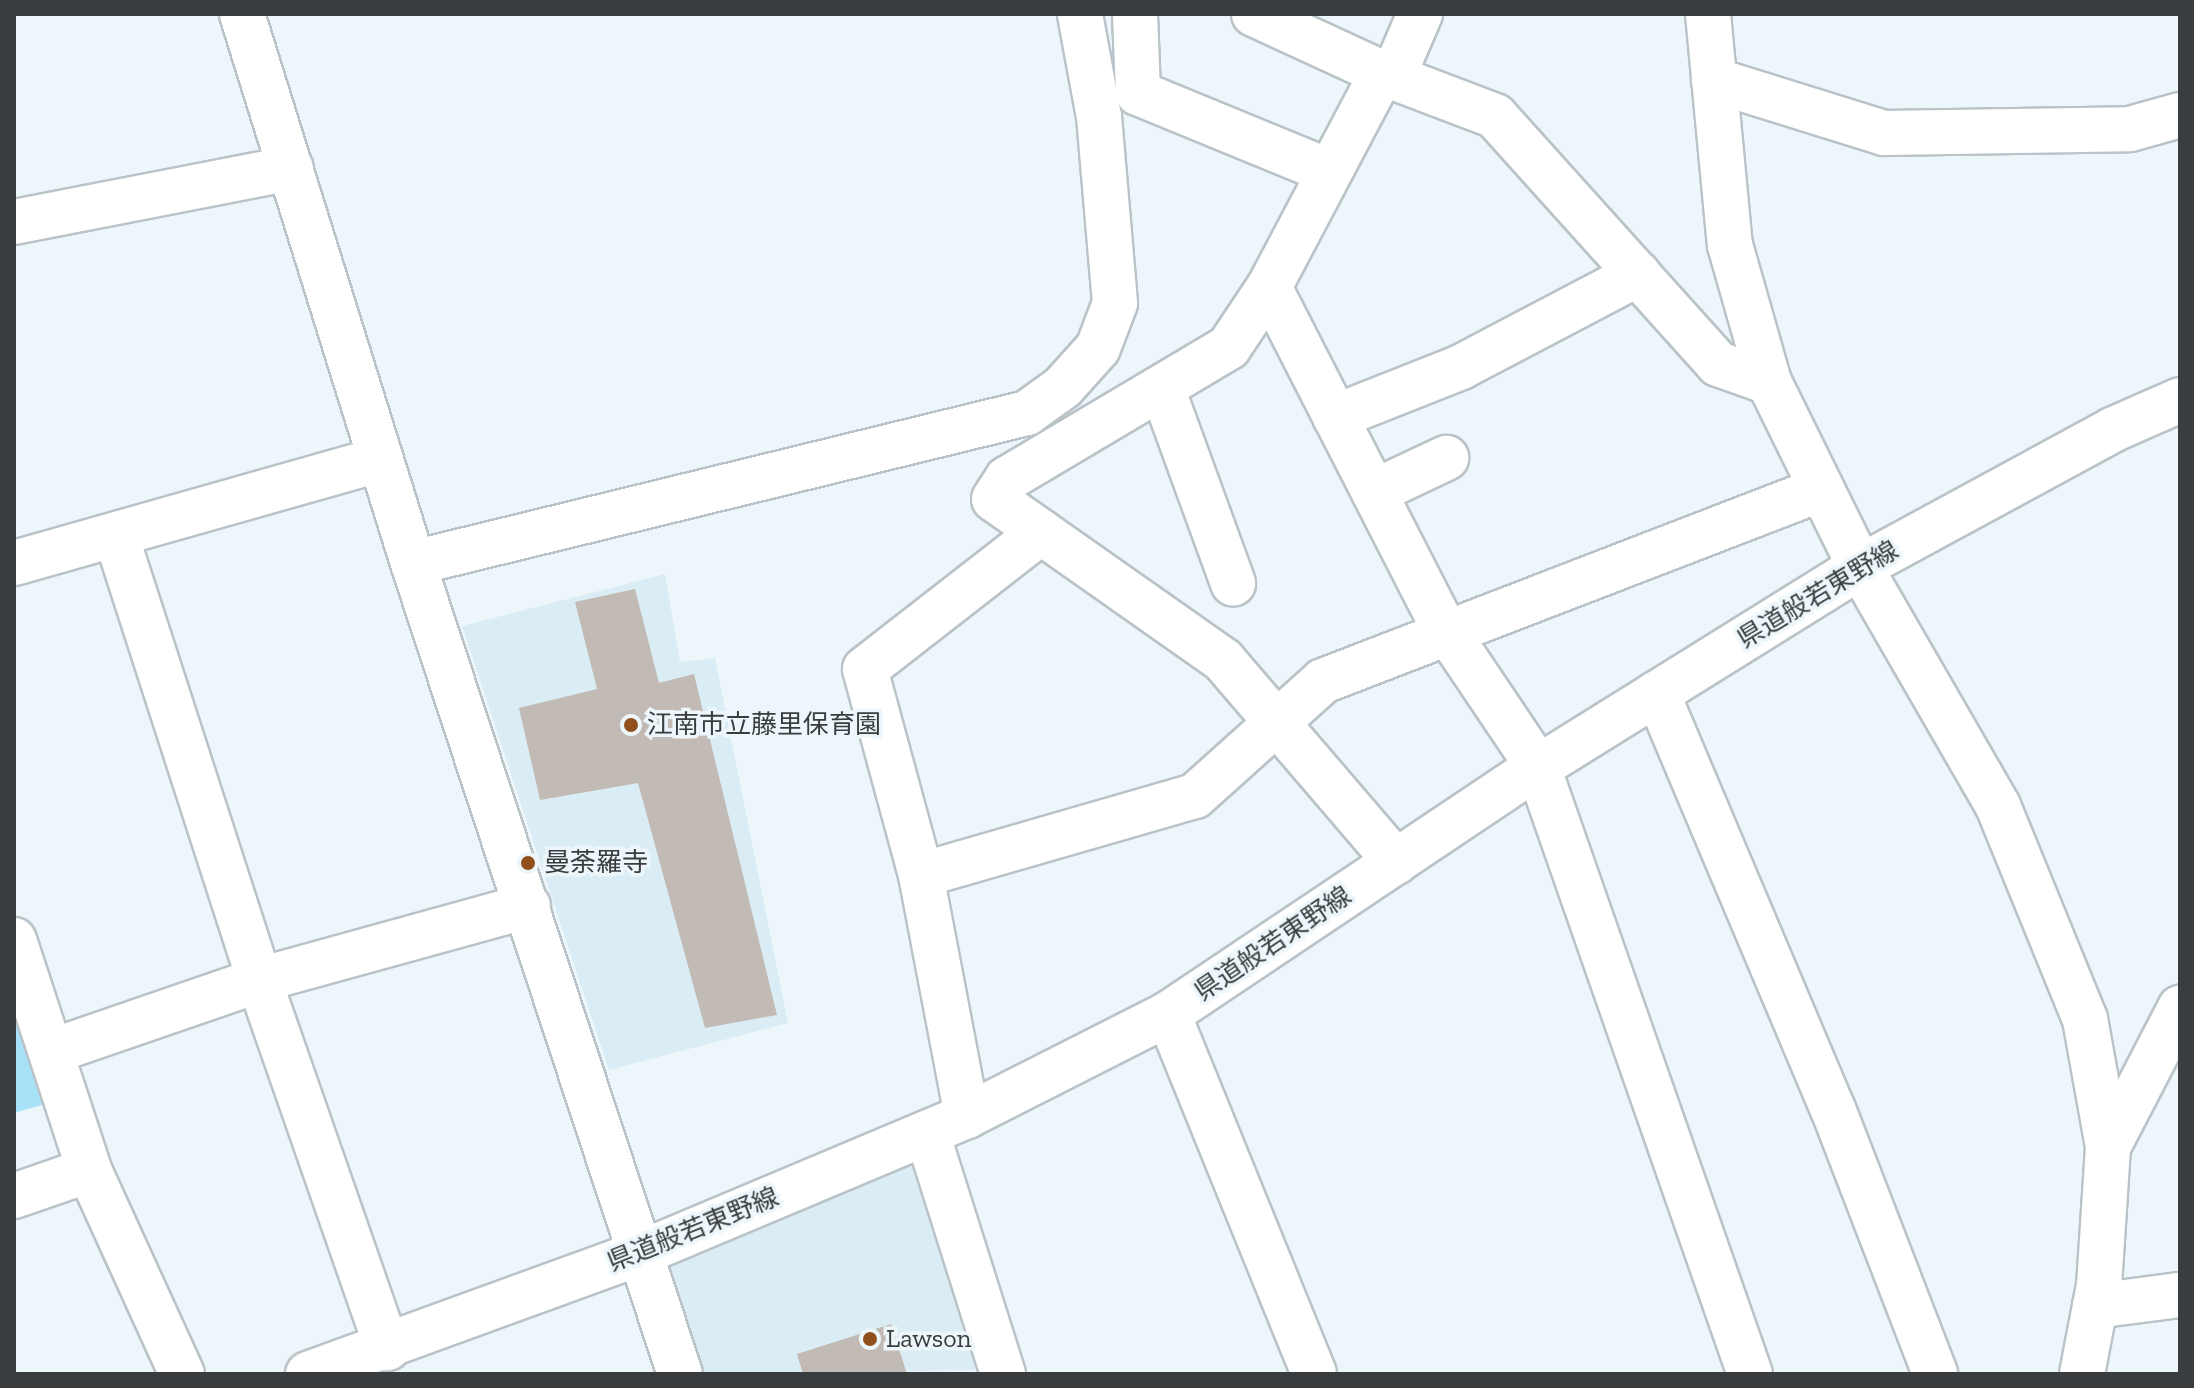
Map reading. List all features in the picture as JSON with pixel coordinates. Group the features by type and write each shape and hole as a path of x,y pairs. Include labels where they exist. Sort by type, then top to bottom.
{"street":[{"path":"242,14 413,563 680,1374"},
{"path":"413,563 1027,413 1063,387 1098,348 1115,303 1099,117 1080,14"},
{"path":"1135,14 1138,93 1318,167"},
{"path":"1254,14 1495,116 1718,364 1769,382"},
{"path":"1396,862 1223,660 994,499 1007,479 1229,347 1269,287 1420,14"},
{"path":"1708,14 1730,245 1769,382 1860,567 1998,806 2085,1019 2108,1147 2095,1306 2082,1374"},
{"path":"1714,80 1884,133 2130,129 2180,115"},
{"path":"14,222 291,168"},
{"path":"1335,417 1461,367 1638,274"},
{"path":"1269,287 1446,630 1538,767 1750,1374"},
{"path":"1162,388 1233,583"},
{"name":"県道般若東野線","path":"308,1374 387,1348 641,1253 967,1116 1168,1014 1538,767 1860,567 2112,430 2180,400"},
{"path":"1374,492 1446,458"},
{"path":"14,563 381,459"},
{"path":"921,875 1195,796 1274,719 1323,681 1446,630 1821,489"},
{"path":"967,1116 921,875 865,669 1041,532"},
{"path":"116,536 259,980 387,1348"},
{"path":"1657,693 1839,1124 1935,1374"},
{"path":"53,1051 259,980 528,906"},
{"path":"14,940 53,1051 89,1170 182,1374"},
{"path":"1168,1014 1314,1374"},
{"path":"2108,1147 2175,1024"},
{"path":"927,1133 1003,1374"},
{"path":"14,1196 89,1170"},
{"path":"2095,1306 2180,1295"}],"shaded area":[{"path":"665,574 680,662 715,658 788,1023 609,1070 462,626"},
{"path":"14,995 59,1100 14,1113"},
{"path":"920,1149 987,1370 698,1374 663,1264"}],"building":[{"path":"635,589 659,683 694,674 777,1015 705,1028 638,783 540,800 519,708 597,689 575,602"},
{"name":"Lawson","path":"891,1324 907,1374 803,1374 797,1354"}],"place":[{"name":"江南市立藤里保育園","path":"631,725"},
{"name":"曼荼羅寺","path":"528,863"},
{"name":"Lawson","path":"870,1339"}]}
